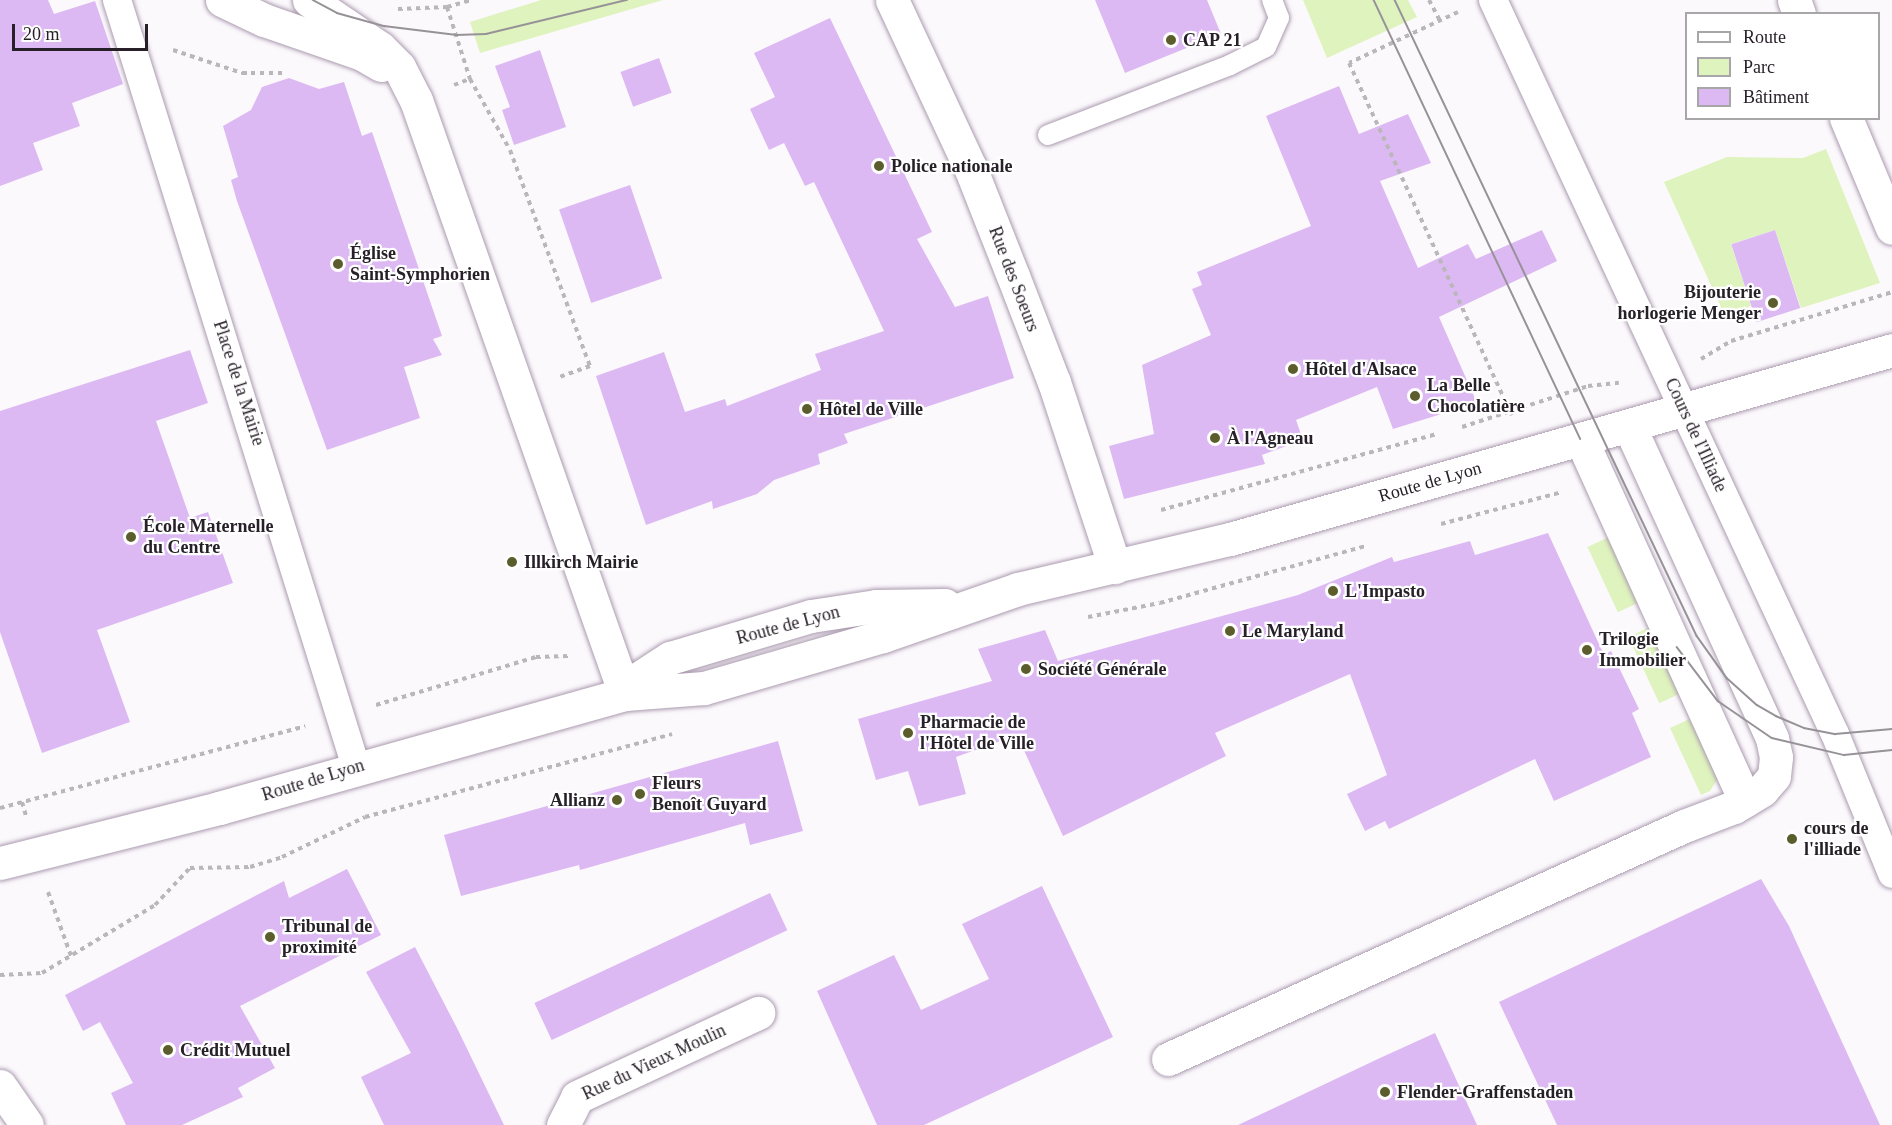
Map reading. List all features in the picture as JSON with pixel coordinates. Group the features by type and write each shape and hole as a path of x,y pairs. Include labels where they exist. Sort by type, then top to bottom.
{"street":[{"name":"Place de la Mairie","path":"117,0 356,767"},
{"path":"222,0 264,20 362,54 398,78 416,100"},
{"path":"309,0 380,48 399,67 416,100 625,693"},
{"name":"Rue des Soeurs","path":"892,0 970,167 1054,382 1115,567"},
{"name":"Cours de l'Illiade","path":"1493,0 1835,734 1892,874"},
{"path":"1847,120 1892,228"},
{"name":"Route de Lyon","path":"0,862 219,808 356,767 625,693 704,688 884,636 966,605 1230,539 1892,350"},
{"path":"1168,1059 1746,800 1762,790 1774,776 1776,757 1772,738 1629,425"},
{"path":"1581,439 1746,800"},
{"name":"Rue du Vieux Moulin","path":"563,1125 577,1097 758,1013"},
{"path":"0,1086 27,1125"}],"lane":[{"path":"1048,135 1230,65 1266,47 1279,18 1272,0"}],"path":[{"path":"389,7 447,7 471,0"},
{"path":"1429,0 1440,21"},
{"path":"447,7 470,79 510,150 590,366 517,391"},
{"path":"1465,10 1349,63 1512,412 1524,455"},
{"path":"1670,379 1731,341 1892,292"},
{"path":"1430,527 1601,481"},
{"path":"0,807 341,716"},
{"path":"0,975 42,974 155,905 190,868 250,867 271,861 365,817"}],"green space":[{"path":"541,0 663,0 480,53 470,22"},
{"path":"1303,0 1408,0 1417,17 1327,58"},
{"path":"1826,149 1880,283 1801,308 1775,230 1731,244 1751,306 1725,316 1664,182 1727,157 1803,158"},
{"path":"1611,536 1641,601 1618,612 1587,547"},
{"path":"1652,626 1683,692 1659,703 1628,637"},
{"path":"1694,717 1719,777 1710,791 1701,795 1670,728"}],"building":[{"path":"0,0 48,0 54,14 95,1 123,84 72,103 80,126 33,143 43,170 0,186"},
{"path":"1095,0 1207,0 1221,34 1125,73"},
{"path":"830,18 932,232 917,239 955,307 988,296 1014,378 844,434 848,443 818,454 820,464 774,480 757,494 713,509 712,501 646,525 596,376 664,352 685,412 725,399 727,406 821,370 815,354 884,331 814,182 805,186 784,143 769,150 750,109 775,97 754,53"},
{"path":"540,50 566,127 514,145 502,110 510,107 495,66"},
{"path":"659,58 672,93 633,107 620,72"},
{"name":"Église Saint-Symphorien","path":"289,78 319,89 344,82 362,136 372,132 442,336 433,339 442,355 404,367 420,418 327,450 237,201 231,180 238,177 223,126 251,110 262,87"},
{"path":"1339,86 1359,134 1408,114 1431,163 1380,181 1418,268 1468,244 1476,259 1542,230 1557,261 1439,317 1477,403 1393,429 1377,387 1296,420 1303,440 1262,455 1265,464 1124,499 1109,446 1154,434 1142,365 1211,335 1192,289 1202,285 1197,272 1311,226 1266,116"},
{"path":"630,185 662,279 591,303 559,209"},
{"path":"1775,230 1800,308 1757,322 1731,244"},
{"path":"190,350 208,403 156,421 190,518 208,512 233,583 97,630 130,722 42,753 0,632 0,411"},
{"path":"1548,533 1604,655 1611,651 1639,709 1632,713 1651,757 1554,801 1535,759 1389,829 1385,821 1365,831 1347,794 1387,775 1350,674 1215,733 1226,756 1063,836 1017,735 956,757 966,794 919,806 908,771 876,780 858,719 992,681 978,649 1045,630 1058,661 1298,595 1392,557 1394,562 1470,541 1475,555"},
{"path":"778,741 803,831 750,845 745,823 580,870 579,865 461,896 444,835"},
{"path":"347,869 381,935 240,1006 275,1068 238,1088 243,1097 182,1125 126,1125 111,1093 133,1083 100,1022 83,1031 65,995 284,881 289,898"},
{"path":"1761,879 1789,926 1880,1125 1557,1125 1499,1002"},
{"path":"1042,886 1113,1037 924,1125 877,1125 817,991 894,955 921,1010 989,979 962,924"},
{"path":"770,893 787,930 552,1040 534,1003"},
{"path":"415,947 504,1125 384,1125 361,1077 411,1053 366,972"},
{"name":"Flender-Graffenstaden","path":"1435,1033 1477,1125 1238,1125 1380,1058"}],"tram line":[{"path":"313,0 337,13 384,26 456,35 486,34 627,0"},
{"path":"1374,0 1581,439"},
{"path":"1395,0 1697,636 1727,678 1757,705 1776,716 1804,728 1835,734 1892,729"},
{"path":"1677,647 1718,701 1772,738 1844,755 1892,750"}],"place":[{"name":"CAP 21","path":"1171,40"},
{"name":"Police nationale","path":"879,166"},
{"name":"Église Saint-Symphorien","path":"338,264"},
{"name":"Bijouterie horlogerie Menger","path":"1773,303"},
{"name":"Hôtel d'Alsace","path":"1293,369"},
{"name":"La Belle Chocolatière","path":"1415,396"},
{"name":"Hôtel de Ville","path":"807,409"},
{"name":"À l'Agneau","path":"1215,438"},
{"name":"École Maternelle du Centre","path":"131,537"},
{"name":"Illkirch Mairie","path":"512,562"},
{"name":"L'Impasto","path":"1333,591"},
{"name":"Le Maryland","path":"1230,631"},
{"name":"Trilogie Immobilier","path":"1587,650"},
{"name":"Société Générale","path":"1026,669"},
{"name":"Pharmacie de l'Hôtel de Ville","path":"908,733"},
{"name":"Fleurs Benoît Guyard","path":"640,794"},
{"name":"Allianz","path":"617,800"},
{"name":"cours de l'illiade","path":"1792,839"},
{"name":"Tribunal de proximité","path":"270,937"},
{"name":"Crédit Mutuel","path":"168,1050"},
{"name":"Flender-Graffenstaden","path":"1385,1092"}]}
